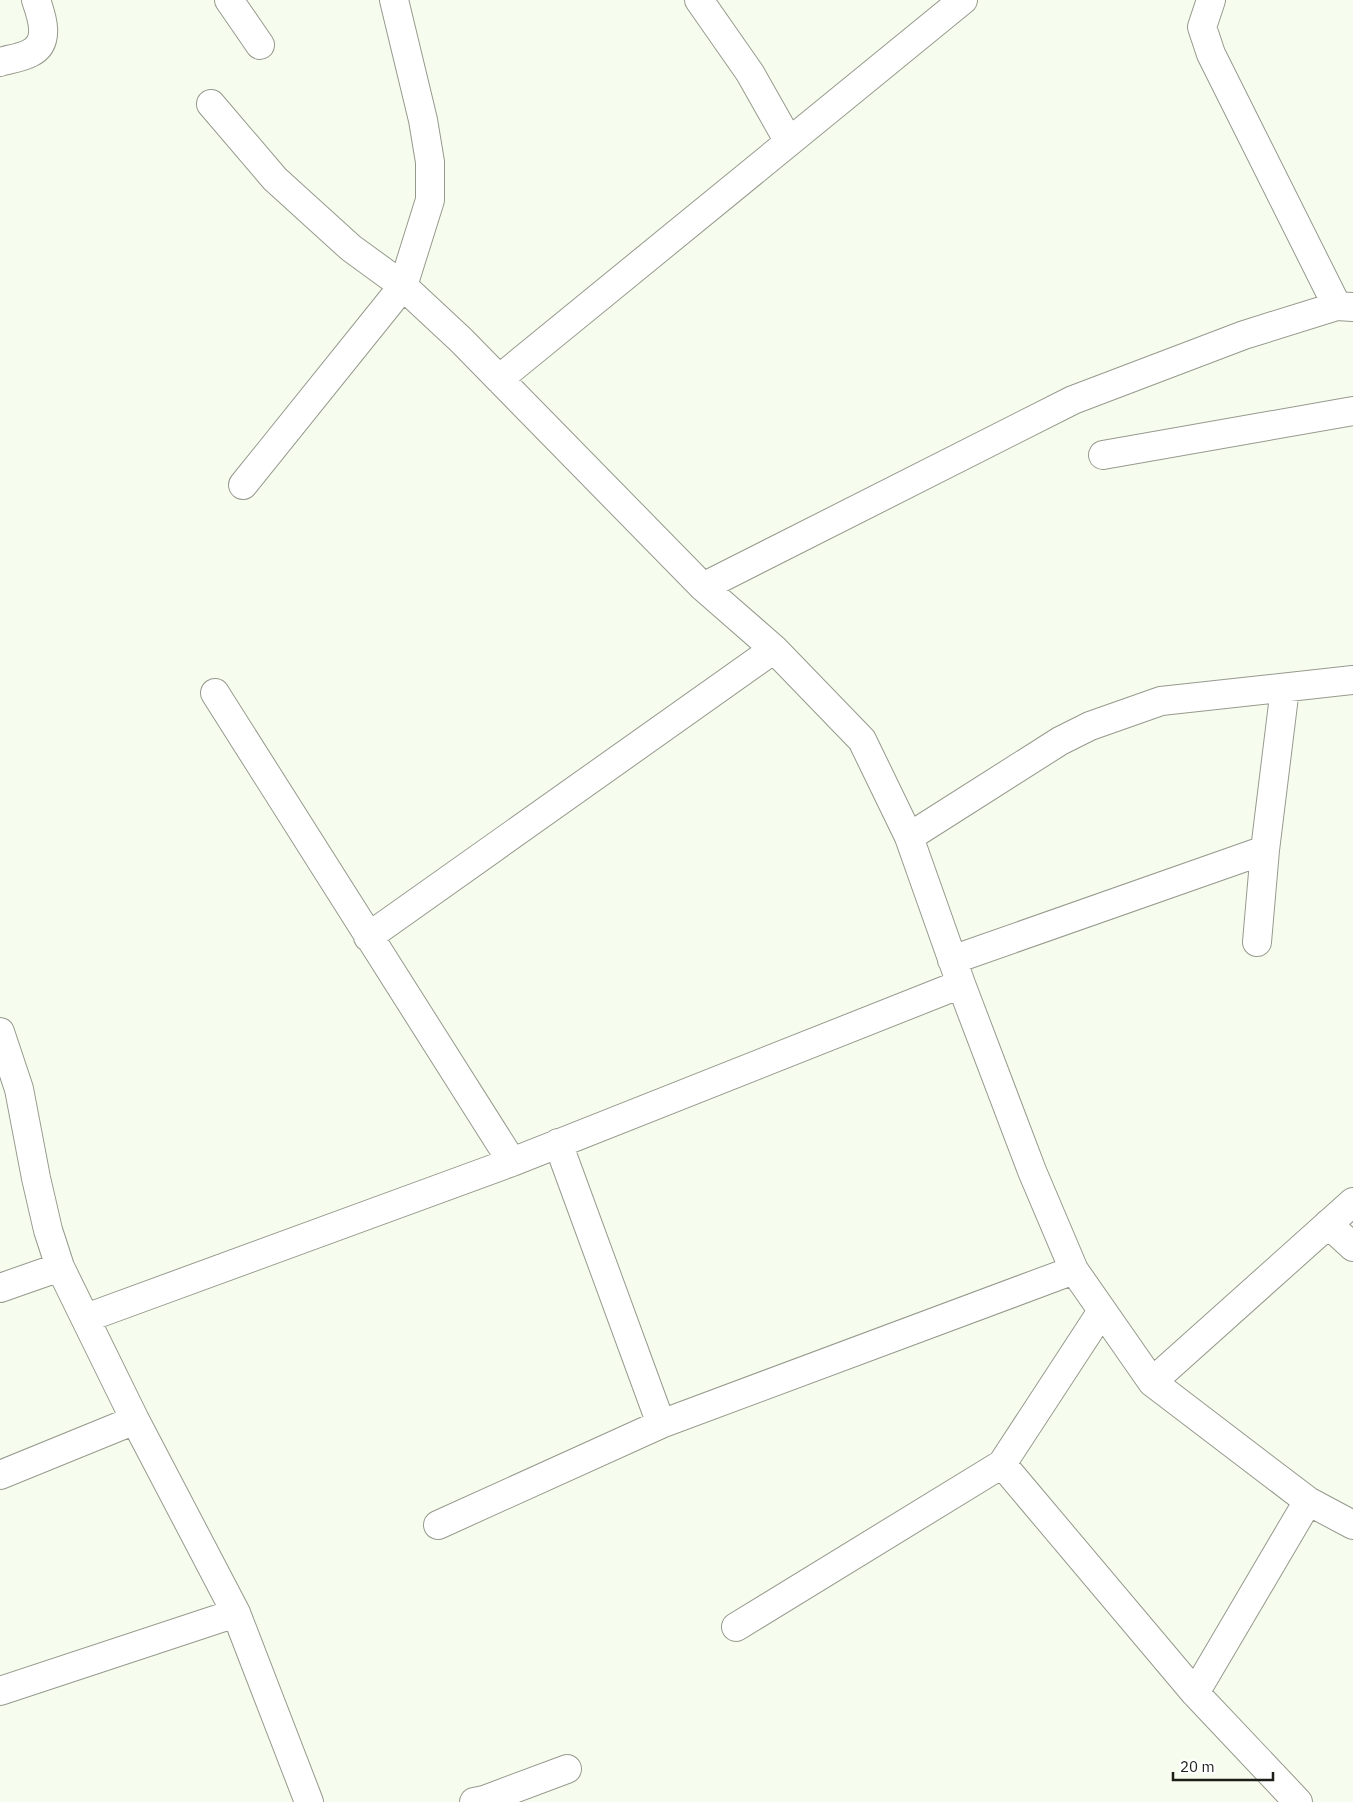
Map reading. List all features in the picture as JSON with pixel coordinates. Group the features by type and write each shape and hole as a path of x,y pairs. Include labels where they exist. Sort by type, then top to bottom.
{"street":[{"path":"0,62 31,53 38,48 44,32 43,21 36,0"},
{"path":"229,0 260,45"},
{"path":"243,485 403,286 430,200 430,162 423,120 394,0"},
{"path":"699,0 750,73 789,142"},
{"path":"498,379 962,0"},
{"path":"703,586 1073,400 1244,335 1345,307 1211,54 1202,27 1211,0"},
{"path":"211,104 275,179 351,248 403,286 461,340 703,586 774,649 862,740 909,837 956,972 1032,1171 1074,1270 1152,1382 1308,1501 1353,1525"},
{"path":"1103,454 1353,411"},
{"path":"368,937 774,649"},
{"path":"909,837 1060,741 1090,726 1161,701 1353,680"},
{"path":"1257,942 1265,850 1286,688"},
{"path":"215,693 512,1162"},
{"path":"86,1318 512,1162 956,972 1265,850"},
{"path":"0,1032 19,1089 36,1178 48,1230 60,1267 135,1420 236,1612 309,1802"},
{"path":"558,1143 661,1424"},
{"path":"1152,1382 1353,1202"},
{"path":"1328,1224 1353,1247"},
{"path":"0,1288 60,1267"},
{"path":"438,1525 661,1424 1074,1270"},
{"path":"736,1627 1002,1464 1102,1311"},
{"path":"0,1475 135,1420"},
{"path":"1002,1464 1195,1693 1292,1801"},
{"path":"1195,1693 1308,1501"},
{"path":"0,1691 236,1612"},
{"path":"474,1802 567,1769"}]}
